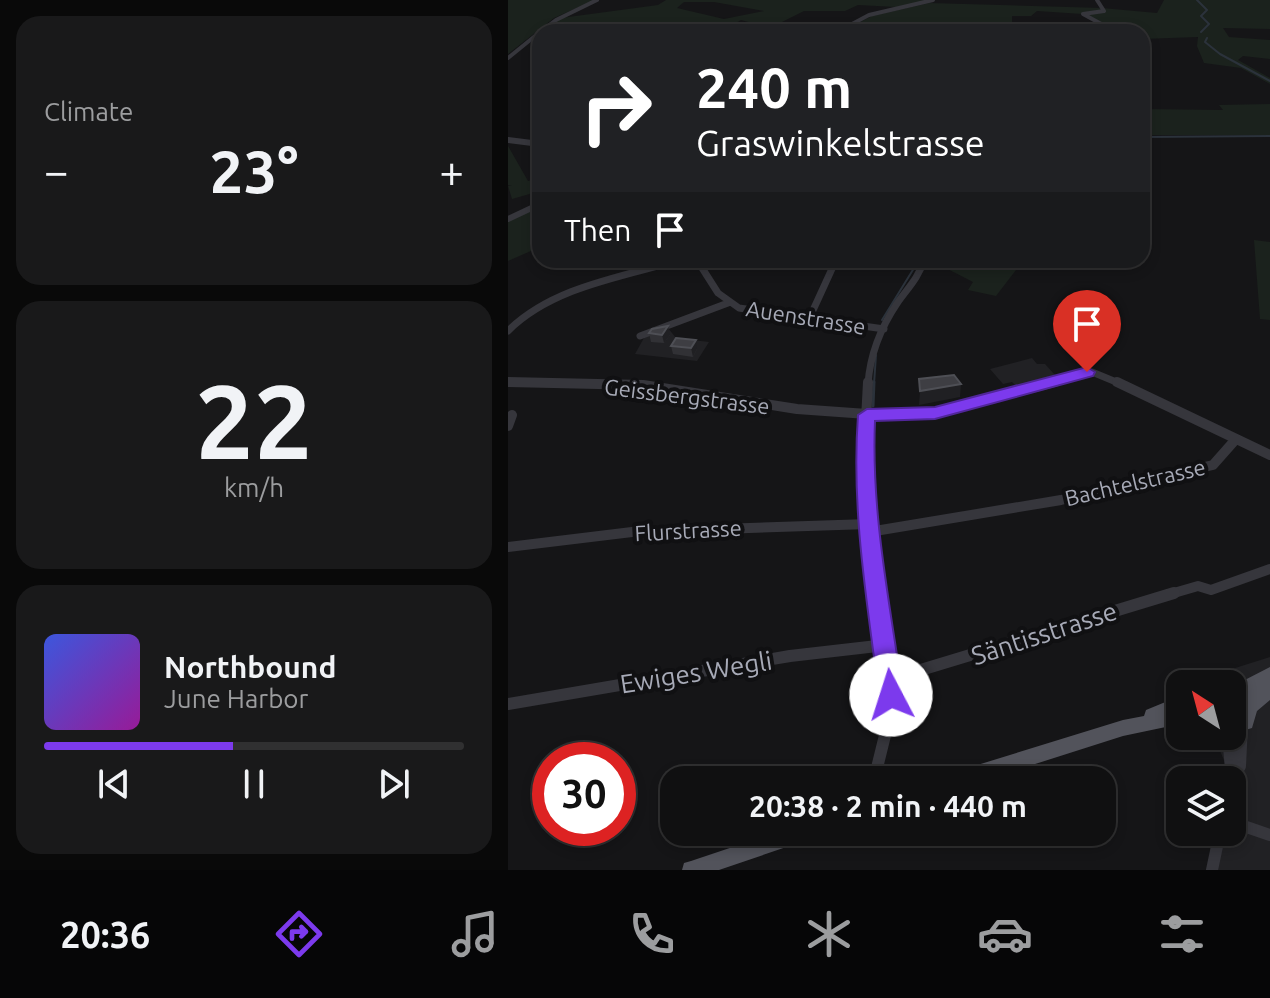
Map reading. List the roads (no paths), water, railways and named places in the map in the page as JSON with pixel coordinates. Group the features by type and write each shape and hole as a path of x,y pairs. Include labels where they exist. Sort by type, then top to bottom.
{"main road":[{"path":"1246,686 1270,674"},
{"path":"1249,707 1270,690"},
{"path":"1246,704 1249,707 1249,718 1246,720"},
{"path":"1002,766 1123,728 1166,710"},
{"path":"1123,728 1166,719"},
{"path":"691,870 762,846"}],"street":[{"path":"551,24 597,0"},
{"path":"852,24 869,15 933,0"},
{"path":"1097,0 1104,11 1083,14 1101,24"},
{"path":"508,58 532,38"},
{"path":"508,140 532,143"},
{"path":"508,219 532,208"},
{"path":"508,331 523,316 557,297 653,268"},
{"name":"Auenstrasse","path":"702,268 728,303 746,310 884,329"},
{"path":"809,319 832,268"},
{"path":"877,766 891,711 891,679 869,528 864,457 870,356 896,305 922,268"},
{"name":"Auenstrasse","path":"640,336 728,303"},
{"name":"Geissbergstrasse","path":"508,382 643,385 797,409 867,415 935,413 1092,372 1270,455"},
{"path":"508,426 512,415"},
{"name":"Bachtelstrasse","path":"869,528 1061,500 1213,465 1236,439"},
{"name":"Flurstrasse","path":"508,547 632,532 869,528"},
{"name":"Säntisstrasse","path":"891,679 1117,613 1124,607 1198,586 1211,590 1270,569"},
{"name":"Ewiges Wegli","path":"508,704 775,658 886,645"},
{"path":"1246,827 1270,835"},
{"path":"1212,870 1217,846"}],"waterway":[{"path":"1197,0 1207,10 1201,16 1209,24 1201,32"},
{"path":"1207,38 1205,42 1220,54 1270,81"},
{"path":"1150,137 1270,136"},
{"path":"882,320 914,268"},
{"path":"874,384 876,355"},
{"path":"873,406 874,382"}]}
